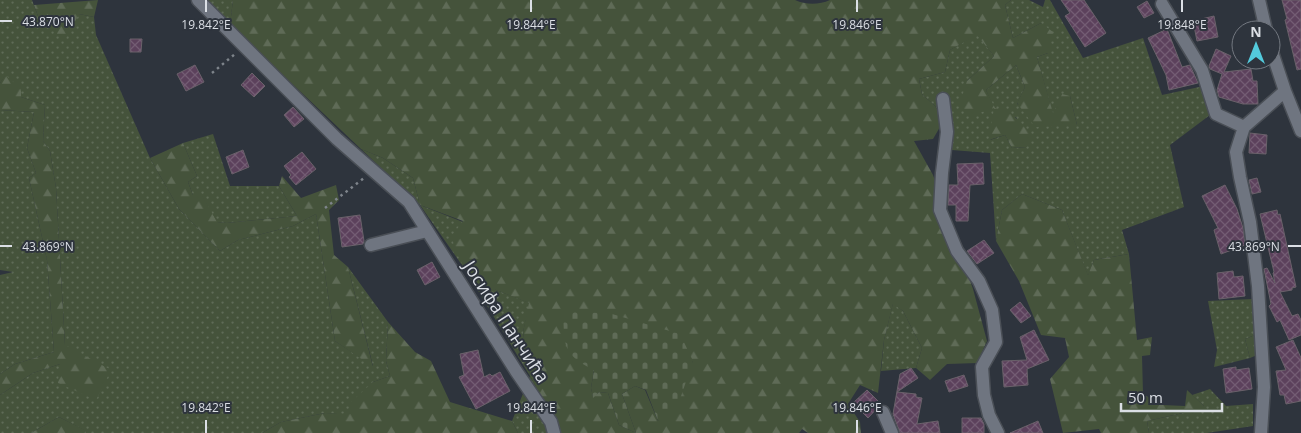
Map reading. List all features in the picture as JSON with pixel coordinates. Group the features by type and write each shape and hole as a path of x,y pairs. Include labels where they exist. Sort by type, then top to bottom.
{"street":[{"name":"Јосифа Панчића","path":"198,0 337,139 408,202 516,371 551,422 554,433"},
{"path":"1259,0 1264,20"},
{"path":"1162,4 1202,70 1216,114 1244,127"},
{"path":"1278,70 1301,131"},
{"path":"1260,433 1264,387 1258,286 1250,222 1236,152 1244,127 1284,91"},
{"path":"943,98 947,132 940,210 957,251 979,281 992,310 996,342 982,367 984,394 998,433"},
{"path":"372,245 427,232"},
{"path":"883,412 892,433"}],"path":[{"path":"212,73 244,46"},
{"path":"325,208 373,171"}],"green space":[{"path":"0,0 32,0 39,19 79,14 94,17 96,35 150,158 179,209 220,251 238,240 293,226 316,214 335,341 373,366 348,267 388,322 386,361 390,376 373,382 351,415 325,413 281,422 262,433 86,433 84,430 59,417 31,433 0,433 0,395 33,373 60,364 65,345 56,188 50,151 43,141 45,105 21,97 5,76 0,83"},
{"path":"98,0 94,17 79,14 66,38 57,34 55,16 39,19 34,5"},
{"path":"206,0 233,0 230,25"},
{"path":"233,0 795,0 812,4 830,0 1011,0 1005,5 1013,38 1041,23 1053,32 1048,53 1037,57 1053,113 1062,94 1070,96 1077,125 1035,127 1017,103 1025,87 1016,65 986,90 995,108 1015,117 1030,134 1027,147 1012,148 1005,135 989,140 994,108 973,115 959,106 967,81 994,56 977,35 950,50 945,72 919,79 922,94 935,106 944,120 933,139 914,141 933,175 973,289 987,341 977,363 947,364 930,380 916,368 922,348 903,311 893,304 884,340 878,393 860,385 848,404 860,422 861,433 808,433 802,429 799,433 636,433 561,433 530,376 523,332 529,303 496,290 464,268 451,237 463,221 420,205 413,178 383,158 361,149 230,25","holes":["693,361 658,421 645,390 635,386 622,394 636,433 619,425 608,393 599,392 593,397 591,388 594,370"]},
{"path":"1011,0 1029,0 1043,7 1045,0 1050,0 1083,58 1143,38 1162,95 1204,86 1210,115 1170,145 1184,207 1122,230 1129,254 1094,260 1088,276 1062,210 1022,194 1002,210 996,241 990,153 952,150 944,120 935,106 922,94 919,79 945,72 950,50 977,34 994,56 967,81 994,108 986,90 1016,65 1025,87 1017,104 1077,125 1070,96 1053,115 1037,57 1048,53 1041,23 1013,38 1005,5","holes":["1016,117 1027,147 1012,148 1005,135 990,140"]},
{"path":"5,75 21,88 21,97 45,105 43,141 50,151 56,188 65,345 111,370 96,400 58,383 60,364 33,373 0,395 0,374 15,364 54,352 47,260 29,178 36,173 27,148 34,112 0,110 0,83"},
{"path":"0,110 34,112 27,148 36,173 29,178 47,260 54,352 15,364 0,374 0,275 13,272 0,270"},
{"path":"213,134 230,186 279,186 297,216 227,223 216,222 202,196 193,195 188,182 197,176 183,143"},
{"path":"183,143 197,176 188,182 193,195 202,195 217,222 227,223 297,216 279,186 282,176 301,198 336,185 339,200 329,210 334,255 348,267 373,367 335,341 316,214 293,226 238,240 220,251 179,209 150,158"},
{"path":"361,149 383,158 413,178 420,205"},
{"path":"1022,194 1062,210 1088,275 1094,260 1129,254 1137,340 1152,337 1150,355 1142,356 1143,394 1162,405 1185,406 1187,390 1204,406 1197,416 1183,413 1147,421 1149,433 1101,433 1099,429 1063,433 1050,379 1069,357 1065,338 1041,335 1019,281 996,241 1002,210"},
{"path":"420,205 463,222 496,290 530,303 523,332 530,376 464,268"},
{"path":"1253,299 1255,335 1245,339 1250,358 1214,367 1217,350 1208,301"},
{"path":"893,303 903,311 922,348 916,368 881,371 884,340"},
{"path":"563,310 612,314 680,334 693,361 678,405 658,421 646,390 635,386 622,394 636,433 619,425 608,393 599,392 593,398 591,388 594,370 575,358 566,346"},
{"path":"388,322 415,352 431,361 450,402 512,421 518,433 262,433 281,422 325,413 351,414 351,402 373,382 390,376 386,361"},
{"path":"1255,335 1257,355 1250,358 1245,339"},
{"path":"530,376 561,433 518,433 512,421"},
{"path":"1210,389 1226,406 1253,404 1253,426 1207,433 1149,433 1147,421 1204,406 1192,395"},
{"path":"59,417 85,430 86,433 31,433"}],"building":[{"path":"1061,0 1084,0 1106,33 1085,47 1065,16 1070,13"},
{"path":"1282,0 1301,0 1301,69 1297,70 1285,20 1287,19"},
{"path":"1147,1 1154,13 1144,18 1137,7"},
{"path":"1214,16 1218,37 1197,41 1193,21"},
{"path":"1167,29 1182,67 1190,65 1198,83 1169,90 1166,75 1148,38"},
{"path":"130,39 142,39 141,52 130,52"},
{"path":"1216,49 1231,56 1224,72 1251,70 1253,81 1257,81 1258,104 1243,104 1219,97 1217,90 1222,74 1210,69 1209,66"},
{"path":"195,65 204,82 186,91 177,74"},
{"path":"252,73 265,86 254,97 241,85"},
{"path":"293,107 304,119 294,127 284,115"},
{"path":"1250,133 1267,135 1266,154 1249,153"},
{"path":"243,150 249,167 232,174 226,157"},
{"path":"302,152 316,169 296,185 289,177 291,175 284,166"},
{"path":"983,163 984,184 970,185 968,221 956,221 956,205 948,205 949,185 958,185 957,164"},
{"path":"1257,178 1261,192 1252,194 1249,180"},
{"path":"1225,185 1237,209 1243,228 1245,245 1221,254 1214,230 1218,228 1202,196"},
{"path":"1277,210 1278,215 1280,214 1296,287 1292,288 1292,290 1280,292 1292,316 1298,314 1301,320 1301,335 1289,340 1280,320 1277,322 1269,306 1271,304 1264,269 1267,268 1275,283 1260,214"},
{"path":"360,215 363,244 342,247 338,218"},
{"path":"984,240 994,253 977,264 967,251"},
{"path":"432,262 440,277 425,285 417,270"},
{"path":"1233,271 1234,277 1243,276 1245,296 1219,299 1217,273"},
{"path":"1020,302 1031,316 1021,323 1010,310"},
{"path":"1034,330 1049,360 1027,369 1028,385 1004,387 1002,361 1027,360 1020,337"},
{"path":"1293,340 1301,358 1301,401 1286,404 1284,395 1280,395 1276,371 1286,370 1276,347"},
{"path":"478,350 484,377 500,372 510,391 476,409 459,377 464,375 460,354"},
{"path":"1236,367 1236,370 1249,368 1252,389 1226,393 1223,369"},
{"path":"911,368 918,378 897,392 916,394 916,397 922,398 917,424 938,421 940,433 900,433 893,414 900,374"},
{"path":"964,375 968,386 949,392 945,381"},
{"path":"867,390 881,404 868,418 853,403"},
{"path":"962,418 981,418 984,424 984,433 962,433"},
{"path":"1038,421 1043,433 1010,433"}]}
